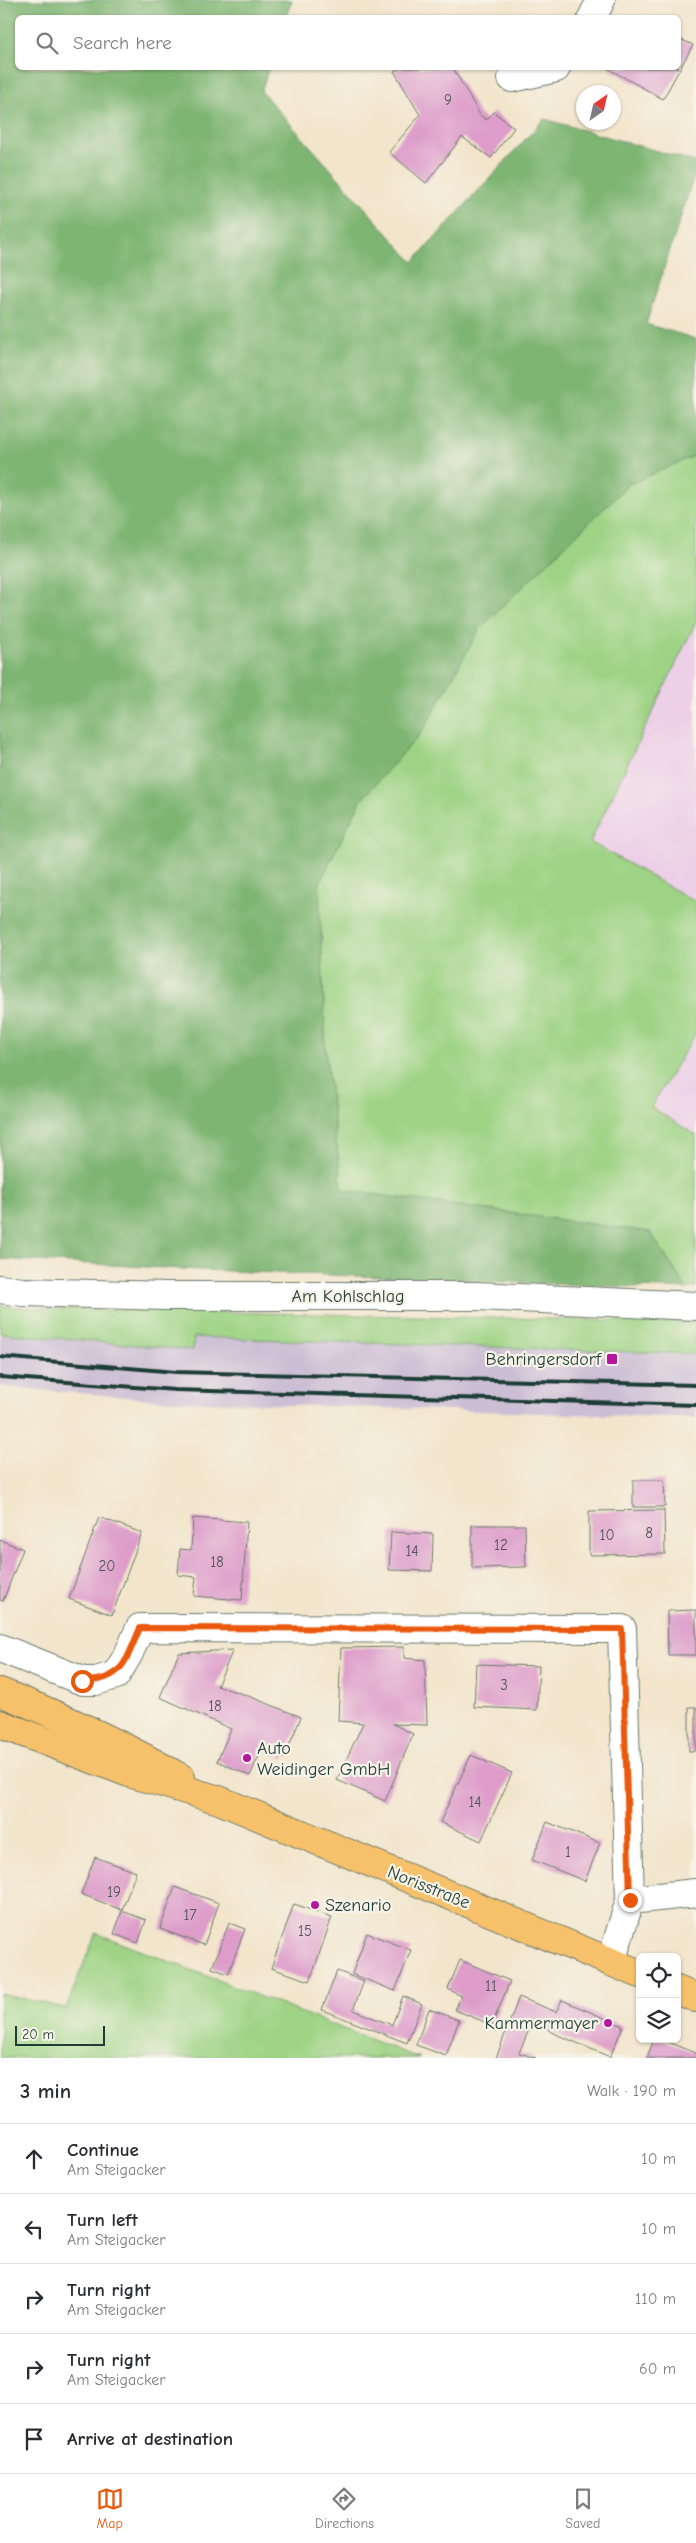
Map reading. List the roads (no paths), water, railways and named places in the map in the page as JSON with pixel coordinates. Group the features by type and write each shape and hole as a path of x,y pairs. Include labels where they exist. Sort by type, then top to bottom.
{"main road":[{"name":"Norisstraße","path":"0,1692 69,1719 134,1751 219,1800"},
{"name":"Norisstraße","path":"0,1724 129,1774 219,1800 636,1972"},
{"path":"681,1992 696,1998"}],"street":[{"path":"594,15 601,0"},
{"path":"512,78 547,70"},
{"name":"Am Kohlschlag","path":"0,1289 23,1292 166,1296 477,1296 696,1306"},
{"path":"0,1648 82,1681 96,1681 116,1675 128,1655 140,1628 622,1629 630,1900 611,1962"},
{"path":"630,1900 696,1893"}],"railway":[{"path":"0,1357 176,1372 696,1385"},
{"path":"0,1377 175,1390 696,1405"}],"place":[{"name":"Behringersdorf","path":"612,1359"},
{"name":"Auto Weidinger GmbH","path":"247,1758"},
{"name":"Szenario","path":"315,1905"},
{"name":"Kammermayer","path":"608,2023"}]}
